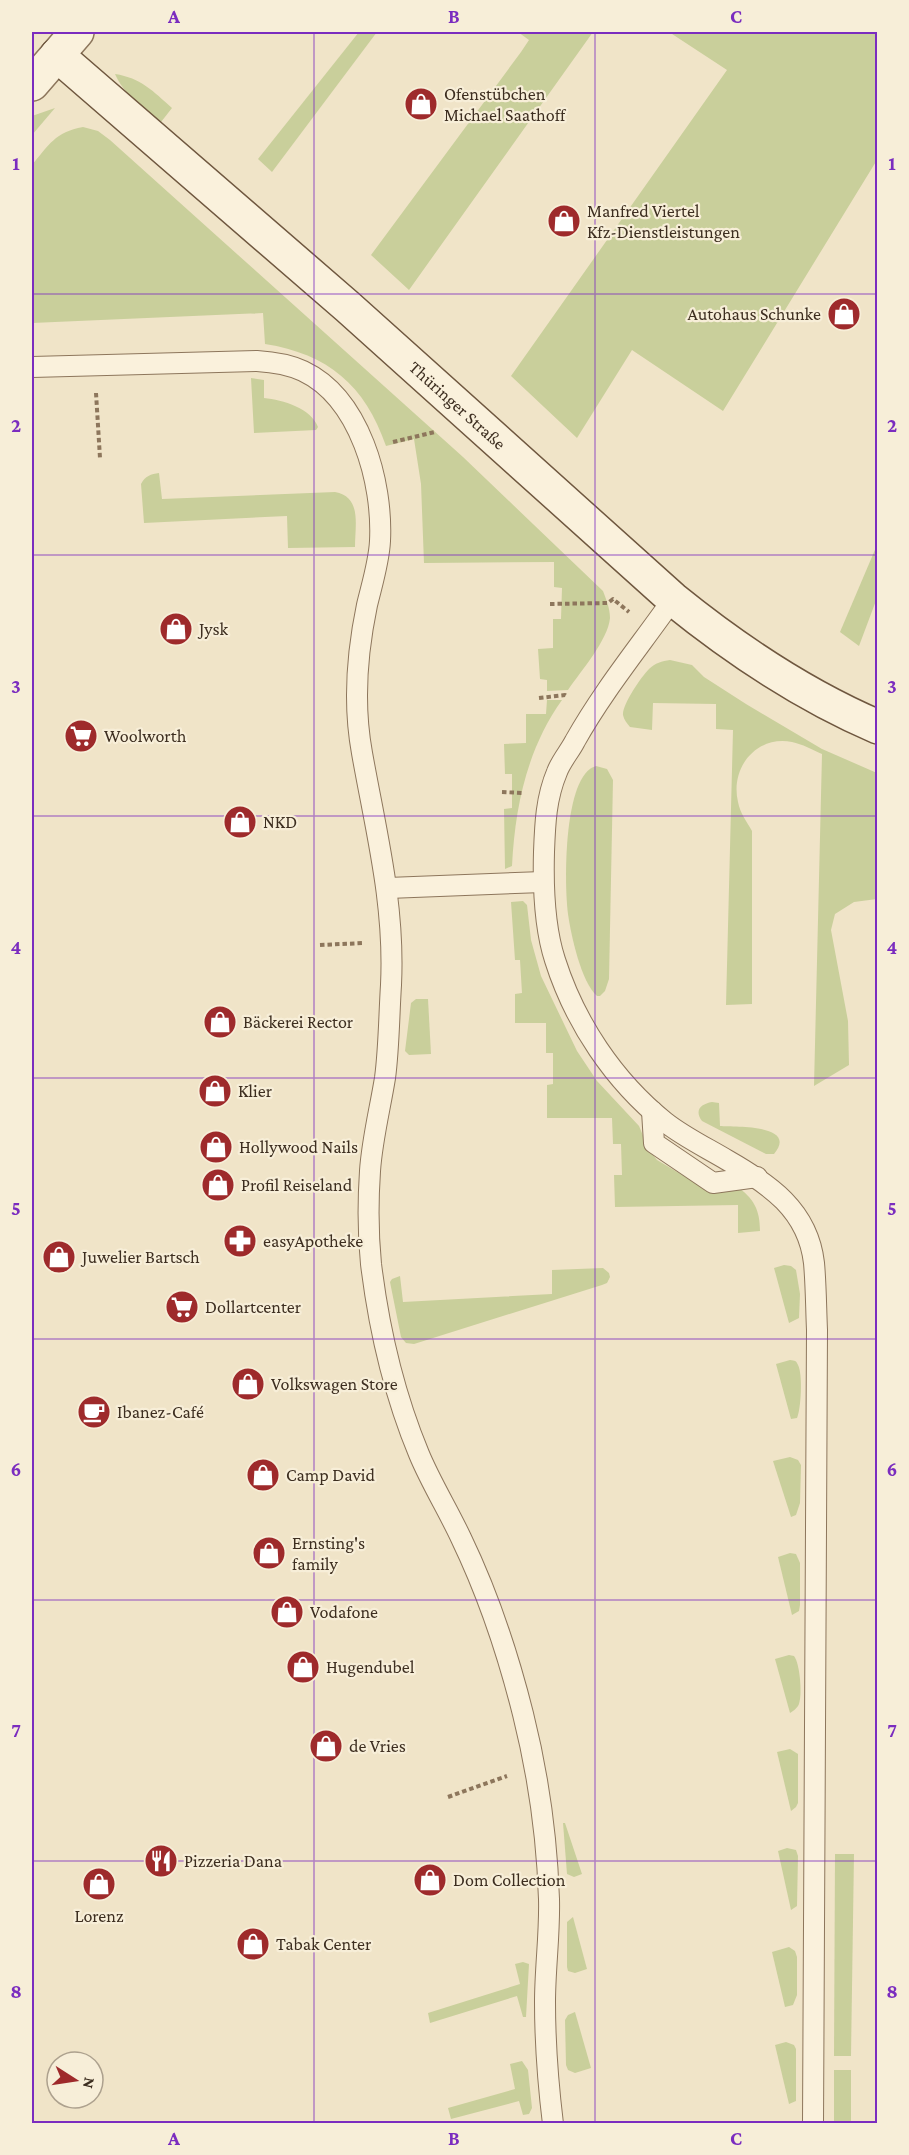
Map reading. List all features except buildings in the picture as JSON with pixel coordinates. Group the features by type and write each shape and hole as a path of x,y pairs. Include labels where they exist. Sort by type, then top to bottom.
{"street":[{"path":"32,84 67,43"},
{"name":"Thüringer Straße","path":"67,43 459,406 673,599 708,628 785,680 878,727"}],"lane":[{"path":"32,367 257,361 283,363 303,371 326,385 342,402 355,423 365,449 381,517 380,546 359,655 356,704 360,747 388,888 391,941 386,1073 370,1168 371,1261 379,1317 390,1368 420,1455 463,1541 498,1626 524,1716 542,1808 549,1901 545,2001 553,2124"},
{"path":"673,599 587,719 557,771 547,801 543,882 547,923 554,958 570,1000 600,1050 624,1084 652,1111 688,1138 757,1177 780,1195 792,1208 809,1241 814,1262 817,1330 813,2124"},
{"path":"388,888 543,882"},
{"path":"652,1111 654,1143 713,1183 757,1177"}],"path":[{"path":"95,366 100,458"},
{"path":"365,449 441,430 459,406"},
{"path":"550,604 608,603 613,599"},
{"path":"320,945 391,941"},
{"path":"448,1797 534,1767"}],"green space":[{"path":"359,32 377,32 272,172 258,159"},
{"path":"518,32 593,32 409,290 371,255 529,40"},
{"path":"669,32 877,32 877,160 723,411 632,350 577,438 511,376 727,70"},
{"path":"115,74 139,82 172,108 161,122 129,94"},
{"path":"55,108 32,135 32,116"},
{"path":"83,127 98,131 110,140 463,457 603,591 610,618 608,627 593,655 568,690 547,691 547,680 540,679 538,649 553,648 553,619 561,619 562,588 554,587 554,562 424,563 421,484 414,439 386,446 367,406 341,376 308,356 265,344 263,313 32,323 32,165 59,136"},
{"path":"251,378 264,380 264,398 288,403 303,410 314,420 318,427 316,430 254,433"},
{"path":"159,473 162,499 335,492 344,495 350,500 355,513 355,547 288,548 287,516 144,523 141,484 148,476"},
{"path":"877,545 877,598 859,646 840,632"},
{"path":"670,660 692,665 704,677 822,749 877,773 877,899 854,902 835,914 831,930 848,1021 849,1065 814,1086 822,754 796,743 779,741 757,749 742,766 738,777 738,802 752,831 752,1004 726,1005 733,730 716,729 716,704 653,703 652,730 630,727 623,715 637,684 651,667"},
{"path":"547,700 562,700 540,738 532,758 520,800 512,866 505,869 504,809 512,808 512,774 505,774 504,744 526,743 526,714 546,714"},
{"path":"596,766 607,769 613,780 609,979 605,991 600,996 597,996 591,989 578,958 568,914 566,880 568,832 577,789 585,774"},
{"path":"523,901 527,905 531,940 541,976 577,1051 597,1081 639,1126 649,1150 657,1160 711,1192 720,1193 736,1186 747,1195 755,1205 760,1231 738,1233 738,1205 615,1207 614,1175 622,1175 621,1144 613,1144 612,1118 547,1118 547,1085 553,1084 553,1053 546,1053 546,1023 515,1023 515,994 522,993 520,960 515,960 511,902"},
{"path":"416,999 428,999 431,1054 409,1055 405,1051 411,1003"},
{"path":"712,1102 719,1103 720,1126 762,1129 778,1137 779,1144 774,1154 766,1154 702,1121 699,1114 700,1108"},
{"path":"784,1265 796,1270 800,1294 799,1318 789,1323 774,1268"},
{"path":"603,1268 609,1273 607,1283 414,1344 406,1343 401,1337 390,1282 400,1276 403,1302 552,1294 552,1270"},
{"path":"790,1360 797,1363 801,1384 797,1418 791,1419 776,1364"},
{"path":"790,1457 798,1460 801,1465 800,1503 796,1515 791,1517 773,1461"},
{"path":"790,1553 796,1554 800,1563 800,1605 799,1611 792,1615 778,1557"},
{"path":"794,1656 796,1660 801,1689 800,1702 790,1713 775,1659"},
{"path":"790,1749 798,1754 798,1803 791,1811 777,1752"},
{"path":"563,1823 565,1823 582,1874 574,1877 567,1874"},
{"path":"787,1848 796,1850 798,1856 797,1906 791,1910 778,1851"},
{"path":"835,1854 854,1854 851,2056 834,2056"},
{"path":"573,1917 587,1969 575,1973 568,1971 567,1967 567,1922"},
{"path":"789,1947 795,1951 797,1957 797,1995 793,2005 785,2007 772,1952"},
{"path":"523,1962 529,1964 526,2017 523,2017 517,1996 430,2023 428,2013 520,1984 515,1964"},
{"path":"575,2012 591,2068 575,2073 568,2070 566,2065 565,2020 568,2015"},
{"path":"786,2042 794,2045 796,2049 796,2101 789,2104 775,2045"},
{"path":"522,2061 528,2070 532,2108 529,2114 523,2115 519,2101 451,2119 448,2108 515,2089 510,2064"},
{"path":"834,2070 851,2070 851,2123 834,2123"}],"place":[{"name":"Ofenstübchen Michael Saathoff","path":"421,104"},
{"name":"Manfred Viertel Kfz-Dienstleistungen","path":"564,221"},
{"name":"Autohaus Schunke","path":"844,314"},
{"name":"Jysk","path":"176,629"},
{"name":"Woolworth","path":"81,736"},
{"name":"NKD","path":"240,822"},
{"name":"Bäckerei Rector","path":"220,1022"},
{"name":"Klier","path":"215,1091"},
{"name":"Hollywood Nails","path":"216,1147"},
{"name":"Profil Reiseland","path":"218,1185"},
{"name":"easyApotheke","path":"240,1241"},
{"name":"Juwelier Bartsch","path":"59,1257"},
{"name":"Dollartcenter","path":"182,1307"},
{"name":"Volkswagen Store","path":"248,1384"},
{"name":"Ibanez-Café","path":"94,1412"},
{"name":"Camp David","path":"263,1475"},
{"name":"Ernsting's family","path":"269,1553"},
{"name":"Vodafone","path":"287,1612"},
{"name":"Hugendubel","path":"303,1667"},
{"name":"de Vries","path":"326,1746"},
{"name":"Pizzeria Dana","path":"161,1861"},
{"name":"Dom Collection","path":"430,1880"},
{"name":"Lorenz","path":"99,1884"},
{"name":"Tabak Center","path":"253,1944"}]}
